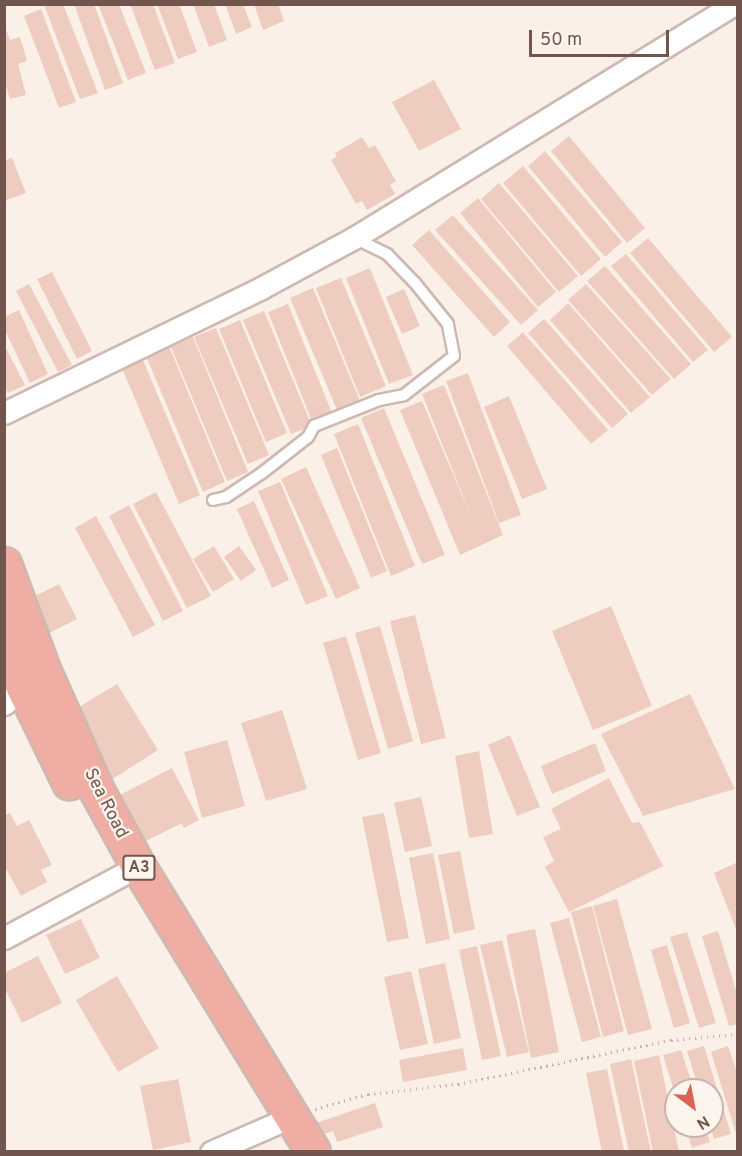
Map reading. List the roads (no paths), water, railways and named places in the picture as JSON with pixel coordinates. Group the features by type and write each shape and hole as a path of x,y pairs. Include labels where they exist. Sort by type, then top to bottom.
{"highway":[{"name":"Sea Road","path":"4,564 24,688"},
{"name":"Sea Road","path":"4,635 24,688 93,782 129,870 286,1132 313,1152"}],"street":[{"path":"4,413 261,288 354,238 734,4"},
{"path":"4,938 129,870"},
{"path":"211,1152 286,1132"}],"lane":[{"path":"213,500 226,496 262,473 308,437 314,426 379,400 404,394 454,356 448,324 415,282 387,254 354,238"}]}
